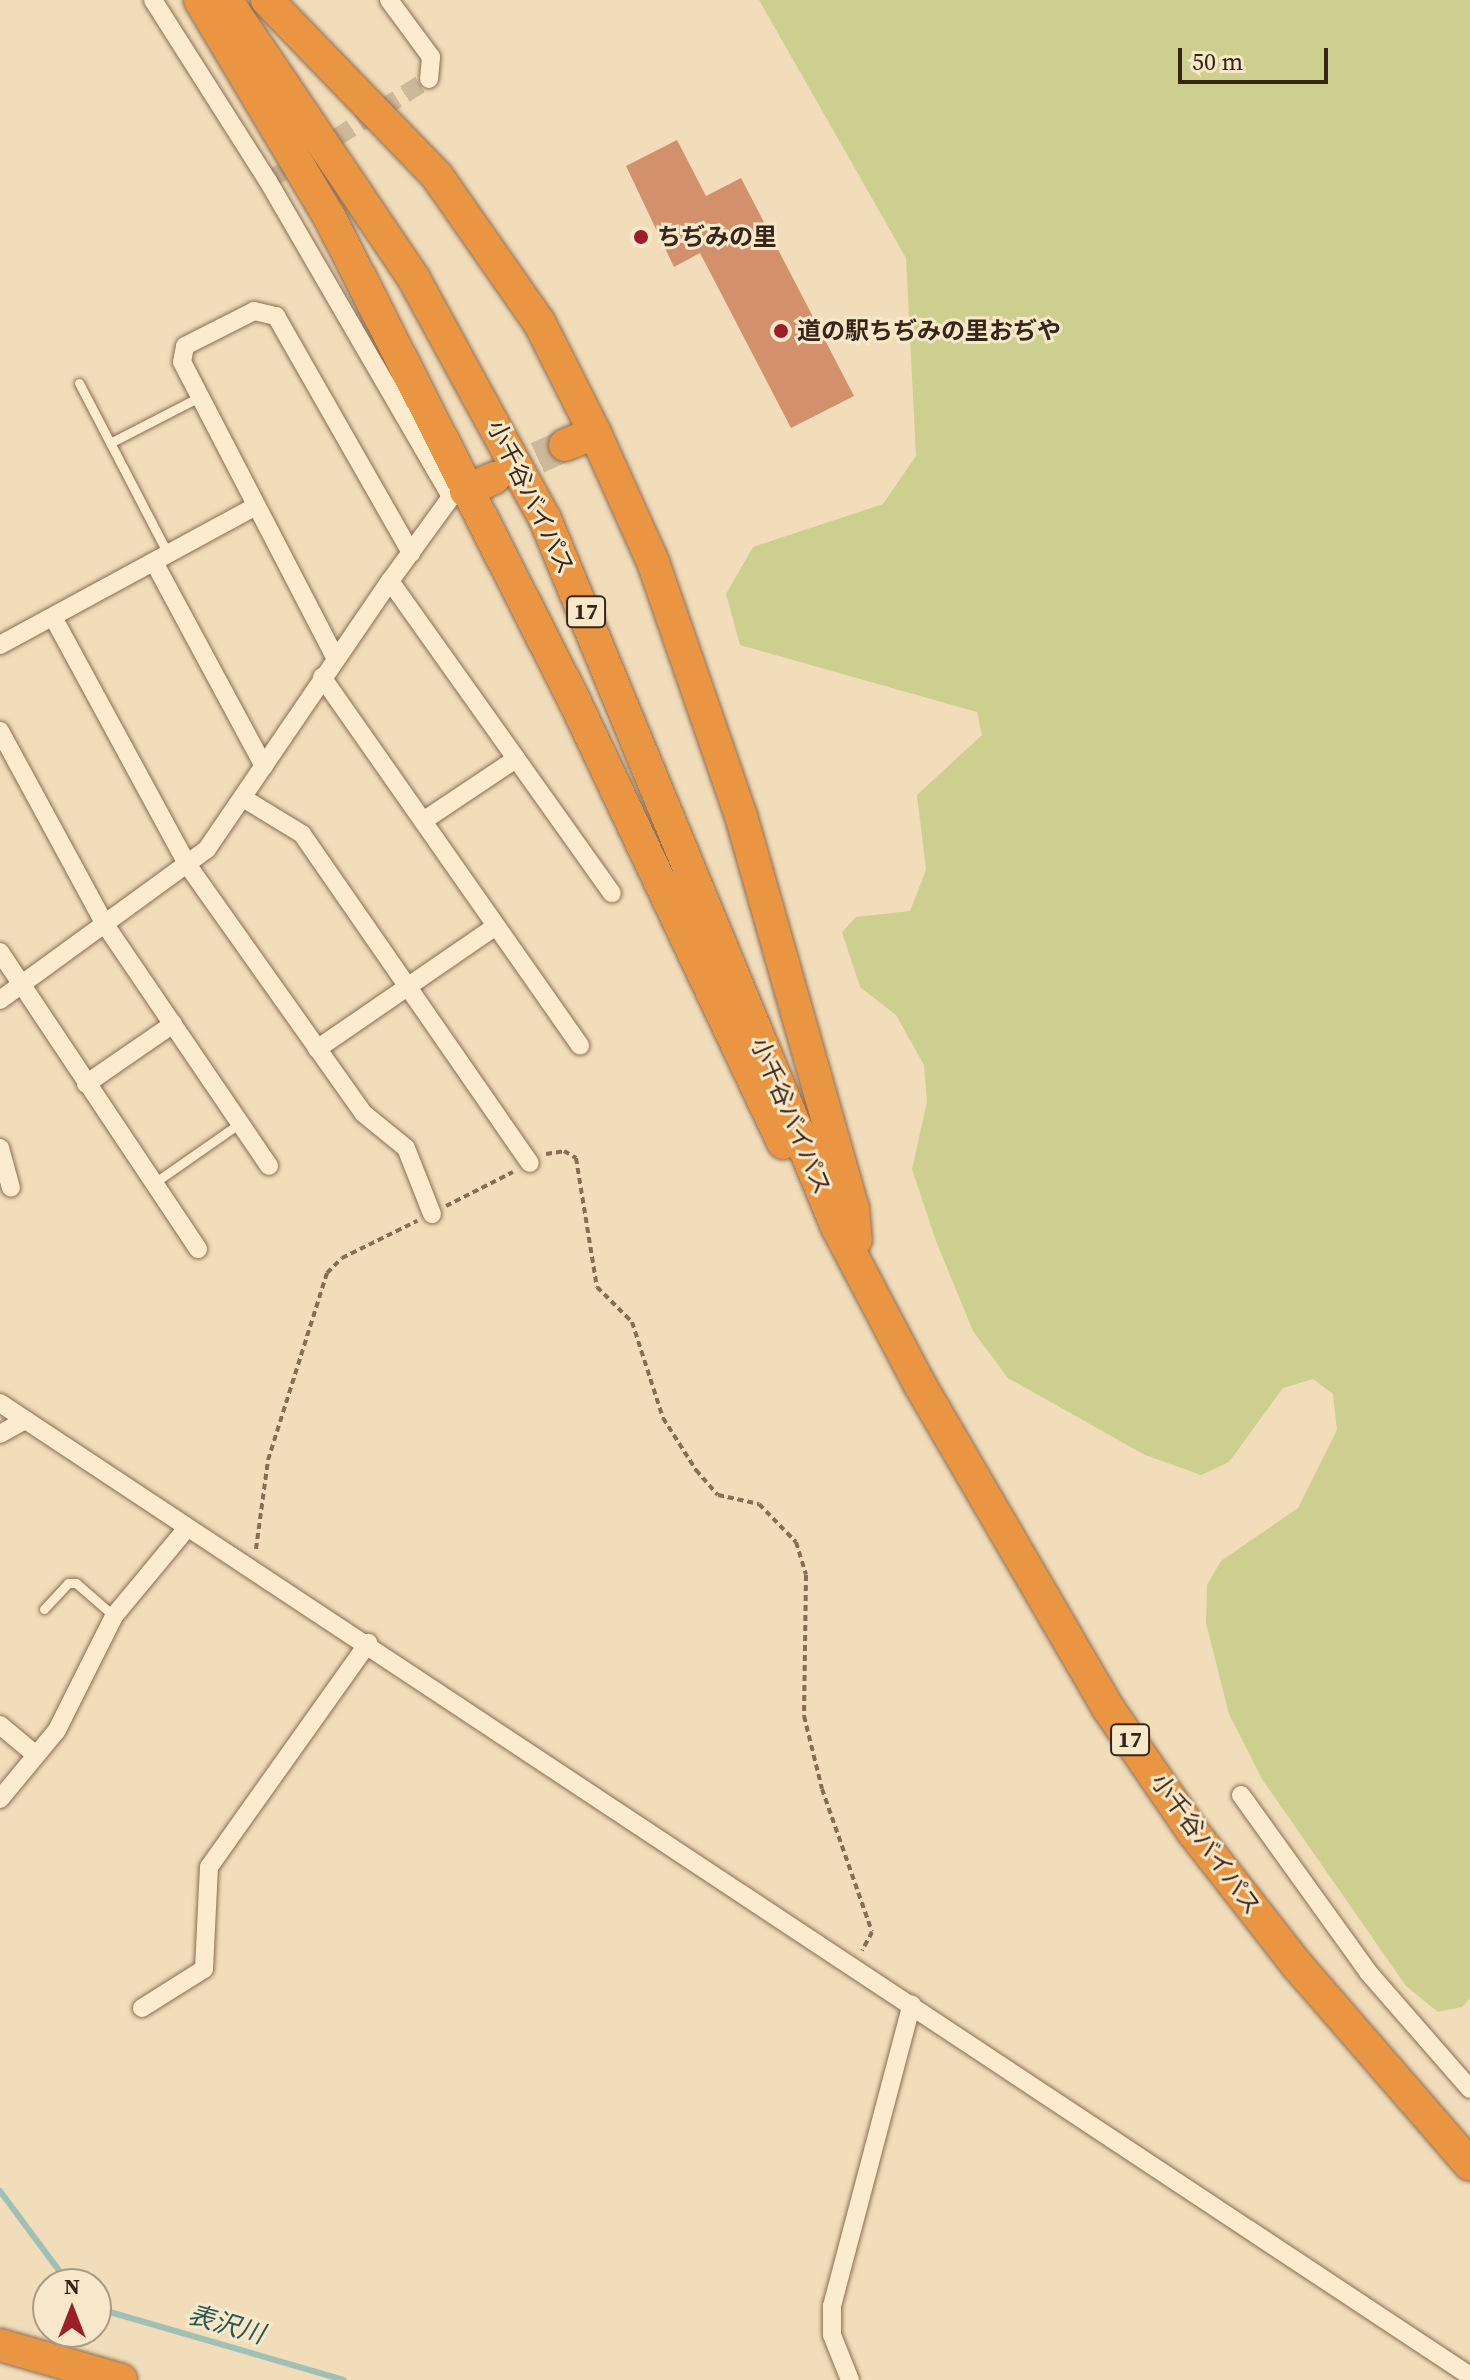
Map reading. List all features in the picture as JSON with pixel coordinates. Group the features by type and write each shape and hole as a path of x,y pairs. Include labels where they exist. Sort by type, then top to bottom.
{"highway":[{"path":"200,0 329,216 470,489 647,851 756,1093 837,1227"},
{"name":"小千谷バイパス","path":"226,0 414,279 545,519 837,1227 1108,1708 1193,1832 1297,1965 1470,2165"},
{"path":"267,0 437,176 539,322 595,433 653,562 741,816 853,1208 858,1269"},
{"path":"565,445 595,433"},
{"path":"0,2345 121,2380"}],"street":[{"path":"0,1000 189,867 243,798 335,657 390,581 411,553 470,489 153,0"},
{"path":"389,0 431,57 429,79"},
{"path":"335,657 254,507 182,362 185,346 254,311 276,316 411,553"},
{"path":"0,645 254,507"},
{"path":"161,558 264,766"},
{"path":"390,581 612,893"},
{"path":"53,617 189,867 363,1113 406,1148 432,1214"},
{"path":"322,677 580,1046"},
{"path":"0,731 106,926 269,1166"},
{"path":"423,821 516,759"},
{"path":"243,798 302,834 530,1163"},
{"path":"317,1049 496,926"},
{"path":"0,952 19,987 198,1249"},
{"path":"86,1084 173,1024"},
{"path":"0,1148 11,1188"},
{"path":"0,1403 254,1572 368,1643 1470,2376"},
{"path":"0,1434 25,1420"},
{"path":"0,1799 71,1707 82,1670 114,1616 187,1528"},
{"path":"142,2008 204,1969 209,1867 368,1643"},
{"path":"0,1725 36,1755"},
{"path":"1241,1795 1368,1972 1470,2089"},
{"path":"850,2380 832,2335 832,2306 912,2004"}],"lane":[{"path":"79,383 110,443 161,558"},
{"path":"110,443 199,397"},
{"path":"153,1184 240,1123"},
{"path":"44,1609 68,1583 76,1583 114,1616"}],"path":[{"path":"254,1572 268,1460 327,1273 342,1258 552,1151 576,1158 591,1271 597,1287 632,1322 663,1418 718,1495 759,1504 796,1542 806,1575 804,1716 822,1789 872,1932 851,1963"}],"green space":[{"path":"759,0 1470,0 1470,1998 1462,2007 1438,2012 1406,1986 1262,1779 1229,1714 1206,1623 1207,1585 1221,1561 1298,1508 1337,1430 1333,1394 1313,1379 1283,1388 1229,1462 1201,1475 1145,1455 1008,1378 973,1331 936,1241 912,1169 927,1102 924,1065 896,1015 860,987 842,932 856,917 910,911 926,870 917,795 982,735 977,712 740,645 726,594 753,547 883,504 916,456 906,258"}],"building":[{"name":"道の駅ちぢみの里おぢや","path":"677,140 706,196 741,178 854,396 791,428 700,253 674,267 626,166"}],"waterway":[{"name":"表沢川","path":"0,2191 57,2268"},
{"name":"表沢川","path":"112,2313 344,2380"}],"tunnel":[{"path":"268,181 429,79"},
{"path":"494,478 565,445"}],"place":[{"name":"ちぢみの里","path":"641,237"},
{"name":"道の駅ちぢみの里おぢや","path":"781,331"}]}
